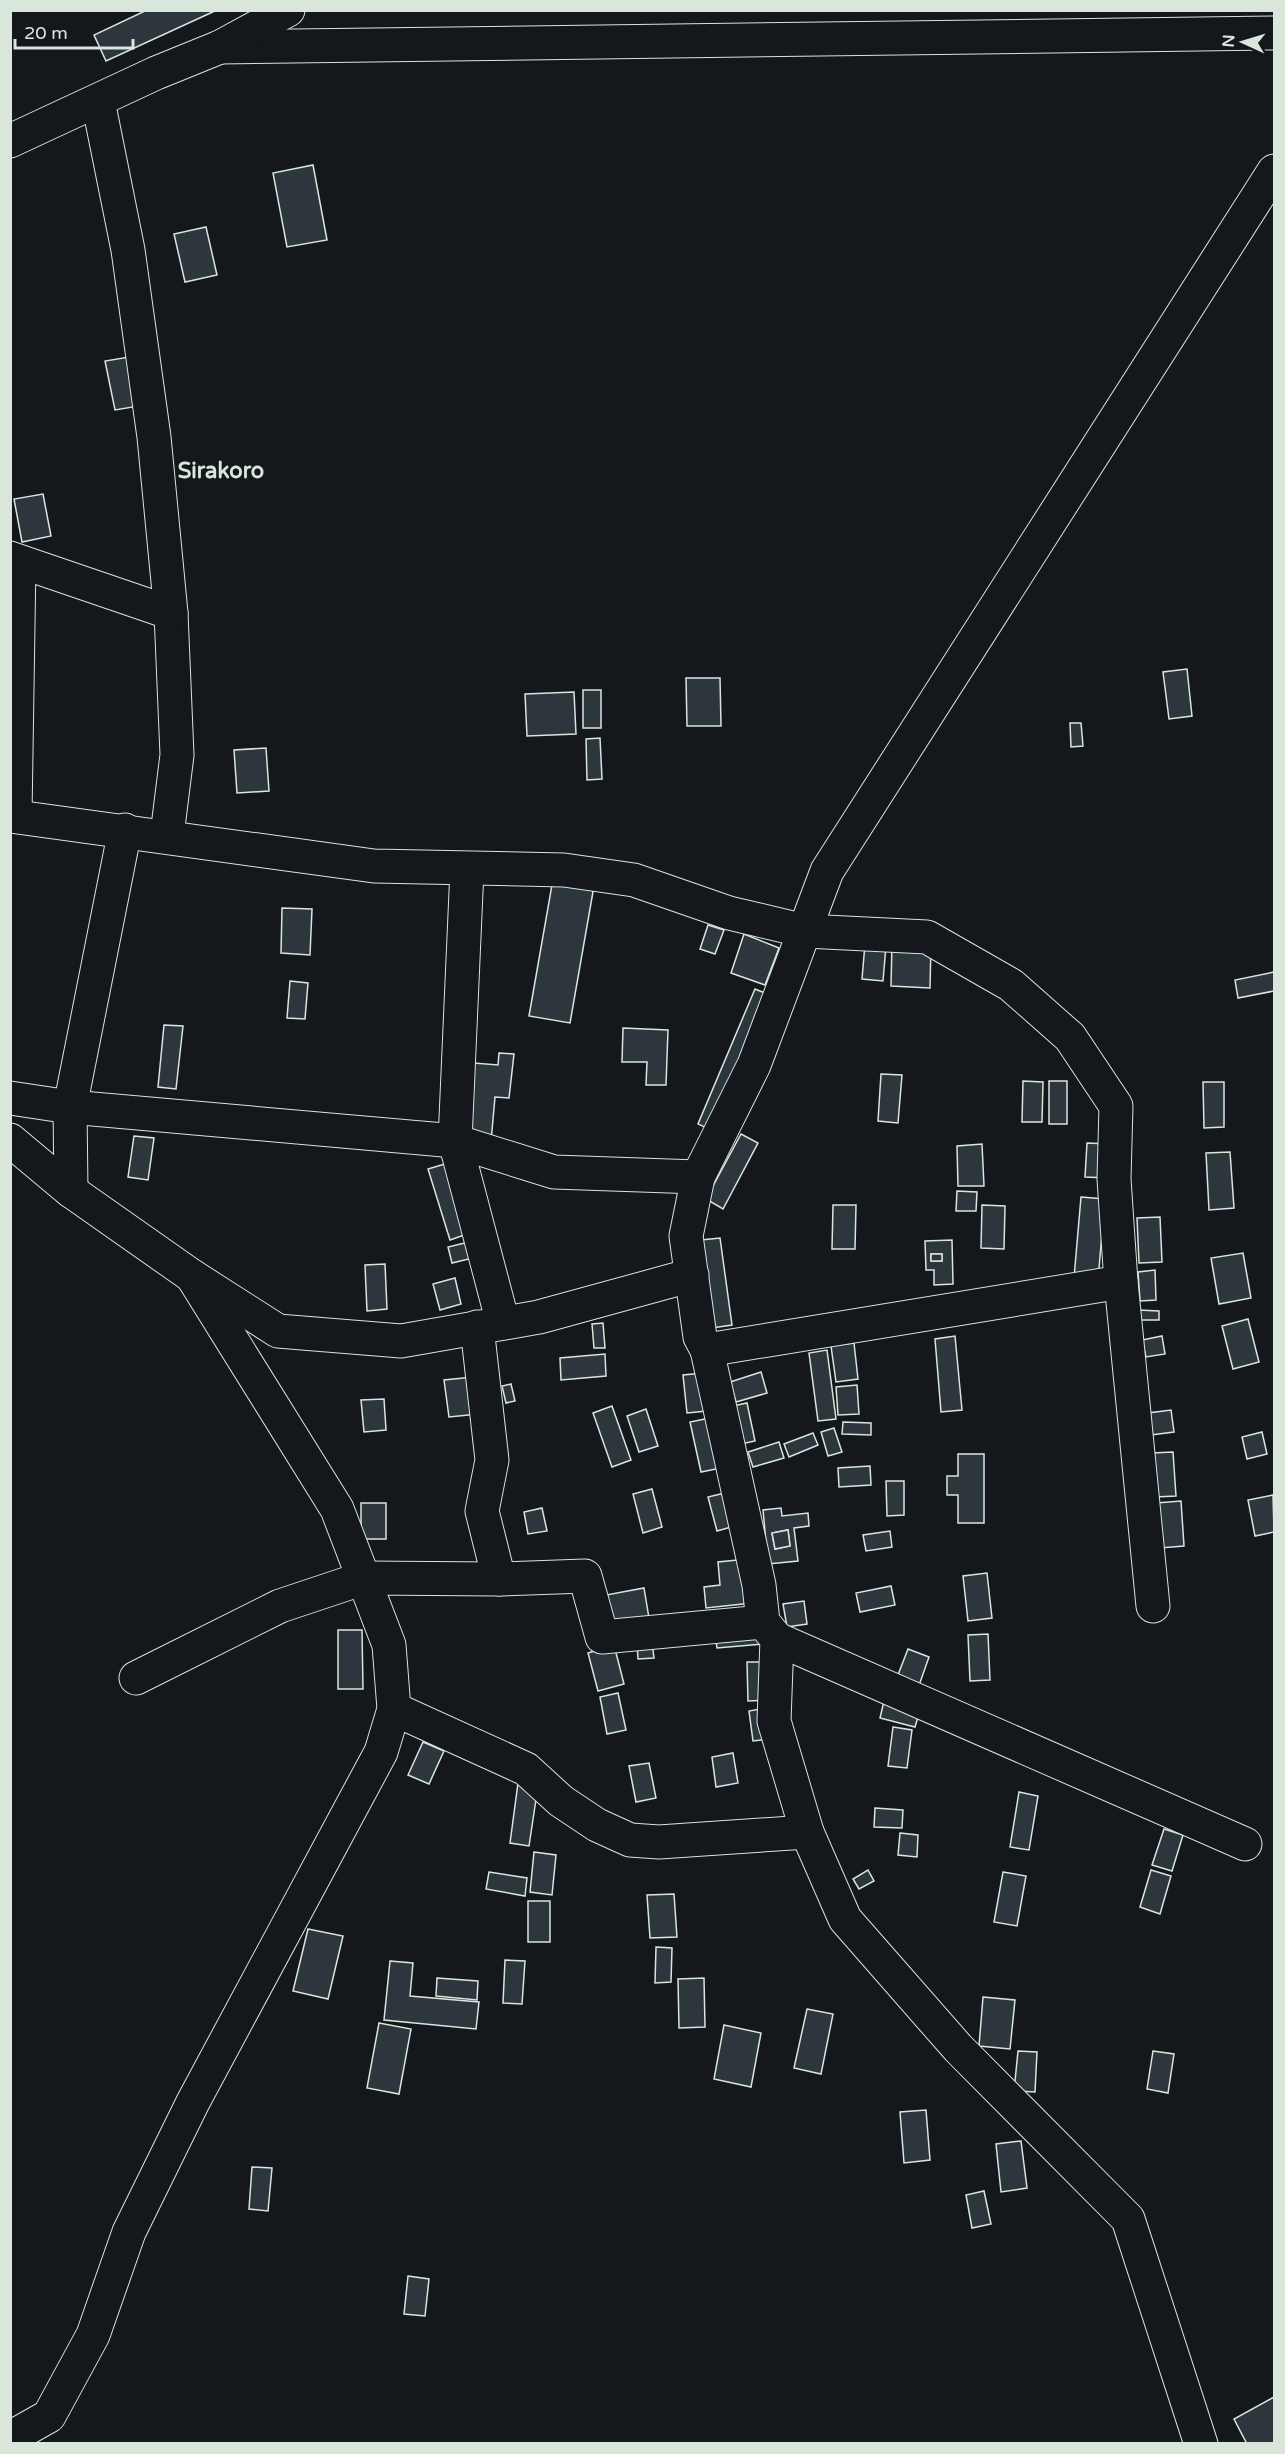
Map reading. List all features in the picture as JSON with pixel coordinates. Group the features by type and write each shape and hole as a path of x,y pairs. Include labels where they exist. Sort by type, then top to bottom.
{"street":[{"path":"10,141 156,72 220,47 287,11"},
{"path":"220,47 1275,33"},
{"path":"98,101 128,250 154,437 171,613 177,755 167,835"},
{"path":"1201,2444 1128,2219 958,2048 845,1918 807,1832 774,1721 770,1631 707,1350 700,1337 686,1236 698,1177 754,1065 827,871 1275,171"},
{"path":"171,613 15,560 13,816 167,835 374,866 564,870 634,880 729,913 805,932 927,938 1011,985 1070,1037 1116,1106 1114,1179 1121,1282 1154,1606"},
{"path":"71,1191 70,1107 125,830"},
{"path":"467,869 455,1141 490,1325 492,1460 482,1511 499,1579"},
{"path":"10,1098 70,1107 455,1141 554,1172 698,1177"},
{"path":"10,1140 71,1191 192,1276 278,1331 401,1341 539,1317 692,1275"},
{"path":"10,2438 49,2416 93,2335 129,2232 193,2102 381,1752 394,1709 390,1644 337,1509 192,1276"},
{"path":"707,1350 1121,1282"},
{"path":"136,1678 280,1606 364,1578 499,1579 585,1576 602,1637 770,1631 1245,1844"},
{"path":"394,1709 525,1769 561,1801 588,1819 630,1840 659,1842 807,1832"}],"building":[{"path":"147,10 217,10 106,61 94,35"},
{"path":"313,165 327,240 287,247 273,173"},
{"path":"206,227 217,275 185,282 174,234"},
{"path":"129,357 139,406 115,410 105,361"},
{"path":"43,494 51,536 22,542 14,499"},
{"path":"1187,669 1192,716 1169,719 1163,672"},
{"path":"686,678 720,678 721,726 687,726"},
{"path":"583,690 601,690 601,728 583,728"},
{"path":"574,692 576,734 527,736 525,694"},
{"path":"1070,723 1081,723 1083,746 1071,747"},
{"path":"600,738 602,779 587,780 586,739"},
{"path":"266,748 269,791 237,793 234,750"},
{"path":"553,879 594,886 570,1023 529,1016"},
{"path":"282,908 312,909 310,955 281,953"},
{"path":"708,925 724,930 715,954 700,949"},
{"path":"744,934 779,948 765,985 731,973"},
{"path":"892,943 931,944 930,988 891,986"},
{"path":"865,944 886,946 883,981 862,979"},
{"path":"1274,972 1274,991 1238,998 1235,980"},
{"path":"290,981 308,983 305,1019 287,1018"},
{"path":"755,989 770,995 713,1131 698,1124"},
{"path":"164,1025 183,1026 176,1089 158,1087"},
{"path":"623,1028 668,1030 666,1085 646,1085 647,1062 622,1062"},
{"path":"499,1053 514,1054 509,1098 495,1097 491,1142 467,1140 474,1063 498,1065"},
{"path":"881,1074 902,1075 898,1123 878,1121"},
{"path":"1023,1081 1043,1082 1042,1122 1022,1122"},
{"path":"1049,1081 1067,1081 1067,1124 1049,1124"},
{"path":"1203,1082 1224,1082 1224,1127 1204,1128"},
{"path":"741,1134 758,1143 723,1209 706,1199"},
{"path":"134,1136 154,1138 148,1180 128,1177"},
{"path":"1087,1143 1109,1144 1108,1178 1085,1177"},
{"path":"982,1144 984,1186 958,1186 957,1146"},
{"path":"1230,1152 1234,1208 1209,1210 1206,1153"},
{"path":"448,1163 470,1233 450,1240 428,1169"},
{"path":"957,1191 977,1192 976,1211 956,1211"},
{"path":"1081,1197 1105,1199 1098,1280 1074,1278"},
{"path":"833,1205 856,1205 855,1249 832,1249"},
{"path":"982,1205 1005,1206 1004,1249 981,1248"},
{"path":"1160,1217 1162,1262 1139,1263 1137,1218"},
{"path":"720,1238 732,1325 712,1328 701,1240"},
{"path":"952,1240 953,1284 934,1285 934,1270 926,1270 925,1241","holes":["931,1254 942,1254 942,1261 931,1261"]},
{"path":"469,1242 473,1258 452,1263 448,1247"},
{"path":"1243,1253 1251,1298 1219,1304 1211,1258"},
{"path":"931,1254 942,1254 942,1261 931,1261"},
{"path":"385,1264 387,1309 367,1311 365,1265"},
{"path":"1155,1270 1156,1300 1140,1301 1138,1272"},
{"path":"455,1278 461,1304 440,1310 433,1284"},
{"path":"1138,1310 1159,1311 1159,1320 1138,1320"},
{"path":"1248,1319 1259,1362 1233,1369 1222,1326"},
{"path":"603,1323 605,1348 594,1348 592,1324"},
{"path":"955,1336 962,1410 941,1412 935,1339"},
{"path":"1162,1336 1165,1354 1146,1357 1142,1340"},
{"path":"854,1343 858,1379 836,1382 831,1346"},
{"path":"827,1350 836,1419 818,1421 809,1353"},
{"path":"605,1354 606,1376 561,1380 560,1358"},
{"path":"761,1372 767,1393 736,1402 730,1382"},
{"path":"703,1373 707,1411 687,1413 683,1375"},
{"path":"473,1377 478,1414 449,1417 444,1380"},
{"path":"511,1384 515,1401 506,1403 502,1386"},
{"path":"857,1385 859,1414 838,1415 836,1387"},
{"path":"384,1399 386,1430 364,1432 361,1400"},
{"path":"747,1403 755,1441 736,1445 728,1407"},
{"path":"612,1406 631,1460 612,1467 593,1413"},
{"path":"646,1409 658,1446 639,1452 627,1416"},
{"path":"1171,1410 1174,1432 1151,1435 1148,1413"},
{"path":"710,1418 721,1468 701,1472 690,1422"},
{"path":"843,1422 871,1423 871,1435 842,1434"},
{"path":"834,1428 842,1452 828,1456 821,1432"},
{"path":"1262,1432 1267,1454 1247,1459 1242,1437"},
{"path":"813,1433 818,1445 789,1457 784,1444"},
{"path":"779,1442 784,1458 753,1467 748,1452"},
{"path":"1173,1452 1176,1496 1155,1497 1152,1453"},
{"path":"958,1454 984,1454 984,1523 958,1523 958,1495 947,1495 947,1476 958,1476"},
{"path":"870,1466 871,1485 839,1487 838,1468"},
{"path":"886,1481 904,1481 904,1515 887,1516"},
{"path":"652,1489 662,1527 643,1533 633,1494"},
{"path":"729,1492 738,1525 717,1531 708,1497"},
{"path":"1273,1495 1274,1532 1255,1536 1248,1500"},
{"path":"1181,1501 1184,1546 1160,1548 1156,1503"},
{"path":"361,1503 386,1503 386,1539 361,1539"},
{"path":"542,1508 547,1531 528,1534 524,1512"},
{"path":"781,1508 782,1516 808,1513 809,1526 794,1528 798,1561 768,1564 763,1510","holes":["788,1530 790,1546 775,1549 772,1533"]},
{"path":"788,1530 790,1546 775,1549 772,1533"},
{"path":"890,1531 892,1547 866,1551 863,1535"},
{"path":"747,1559 752,1603 706,1608 704,1587 720,1585 718,1562"},
{"path":"987,1573 992,1618 968,1621 963,1576"},
{"path":"891,1586 895,1605 860,1612 856,1593"},
{"path":"644,1588 649,1618 610,1624 606,1595"},
{"path":"804,1601 807,1624 787,1627 783,1604"},
{"path":"762,1628 763,1644 717,1648 715,1633"},
{"path":"338,1630 362,1630 363,1689 338,1689"},
{"path":"988,1634 990,1680 970,1681 968,1635"},
{"path":"652,1642 654,1658 638,1659 637,1643"},
{"path":"614,1645 624,1684 598,1691 588,1653"},
{"path":"908,1649 929,1657 916,1694 894,1685"},
{"path":"747,1662 767,1662 768,1700 748,1701"},
{"path":"618,1693 626,1730 607,1734 600,1697"},
{"path":"884,1701 920,1710 915,1727 880,1718"},
{"path":"766,1708 770,1739 753,1741 749,1711"},
{"path":"893,1727 912,1730 907,1768 888,1766"},
{"path":"423,1742 444,1751 429,1784 408,1775"},
{"path":"733,1753 738,1783 716,1787 712,1757"},
{"path":"649,1763 656,1798 636,1802 629,1766"},
{"path":"518,1783 538,1786 529,1846 510,1843"},
{"path":"1019,1792 1038,1796 1029,1850 1010,1847"},
{"path":"875,1808 903,1810 902,1828 874,1827"},
{"path":"1164,1829 1183,1835 1172,1871 1152,1865"},
{"path":"900,1833 918,1835 917,1857 898,1855"},
{"path":"534,1852 556,1855 552,1895 530,1892"},
{"path":"868,1870 874,1881 859,1889 853,1879"},
{"path":"1151,1870 1171,1876 1160,1914 1140,1907"},
{"path":"489,1872 527,1878 525,1896 486,1889"},
{"path":"1003,1872 1026,1876 1017,1926 994,1922"},
{"path":"674,1894 677,1937 650,1938 647,1895"},
{"path":"528,1901 550,1901 550,1942 528,1942"},
{"path":"308,1929 343,1936 328,1999 293,1991"},
{"path":"656,1947 672,1948 671,1982 655,1983"},
{"path":"505,1960 525,1961 522,2004 503,2003"},
{"path":"390,1961 413,1963 410,1996 479,2002 476,2029 384,2020"},
{"path":"437,1978 478,1981 477,2000 436,1996"},
{"path":"704,1978 705,2027 679,2028 678,1979"},
{"path":"983,1997 1015,2000 1010,2049 979,2046"},
{"path":"807,2009 833,2014 821,2074 794,2068"},
{"path":"379,2023 411,2029 399,2094 367,2088"},
{"path":"724,2025 761,2033 751,2087 714,2079"},
{"path":"1018,2051 1037,2052 1035,2092 1014,2091"},
{"path":"1153,2051 1174,2054 1168,2093 1147,2089"},
{"path":"926,2110 930,2160 904,2163 900,2112"},
{"path":"1021,2141 1027,2188 1001,2192 996,2144"},
{"path":"252,2167 272,2168 268,2211 249,2209"},
{"path":"984,2191 991,2224 972,2228 966,2195"},
{"path":"408,2276 429,2279 425,2316 404,2314"},
{"path":"1274,2397 1274,2444 1247,2444 1234,2419"}],"district":[{"name":"Sirakoro","path":"221,471"}]}
